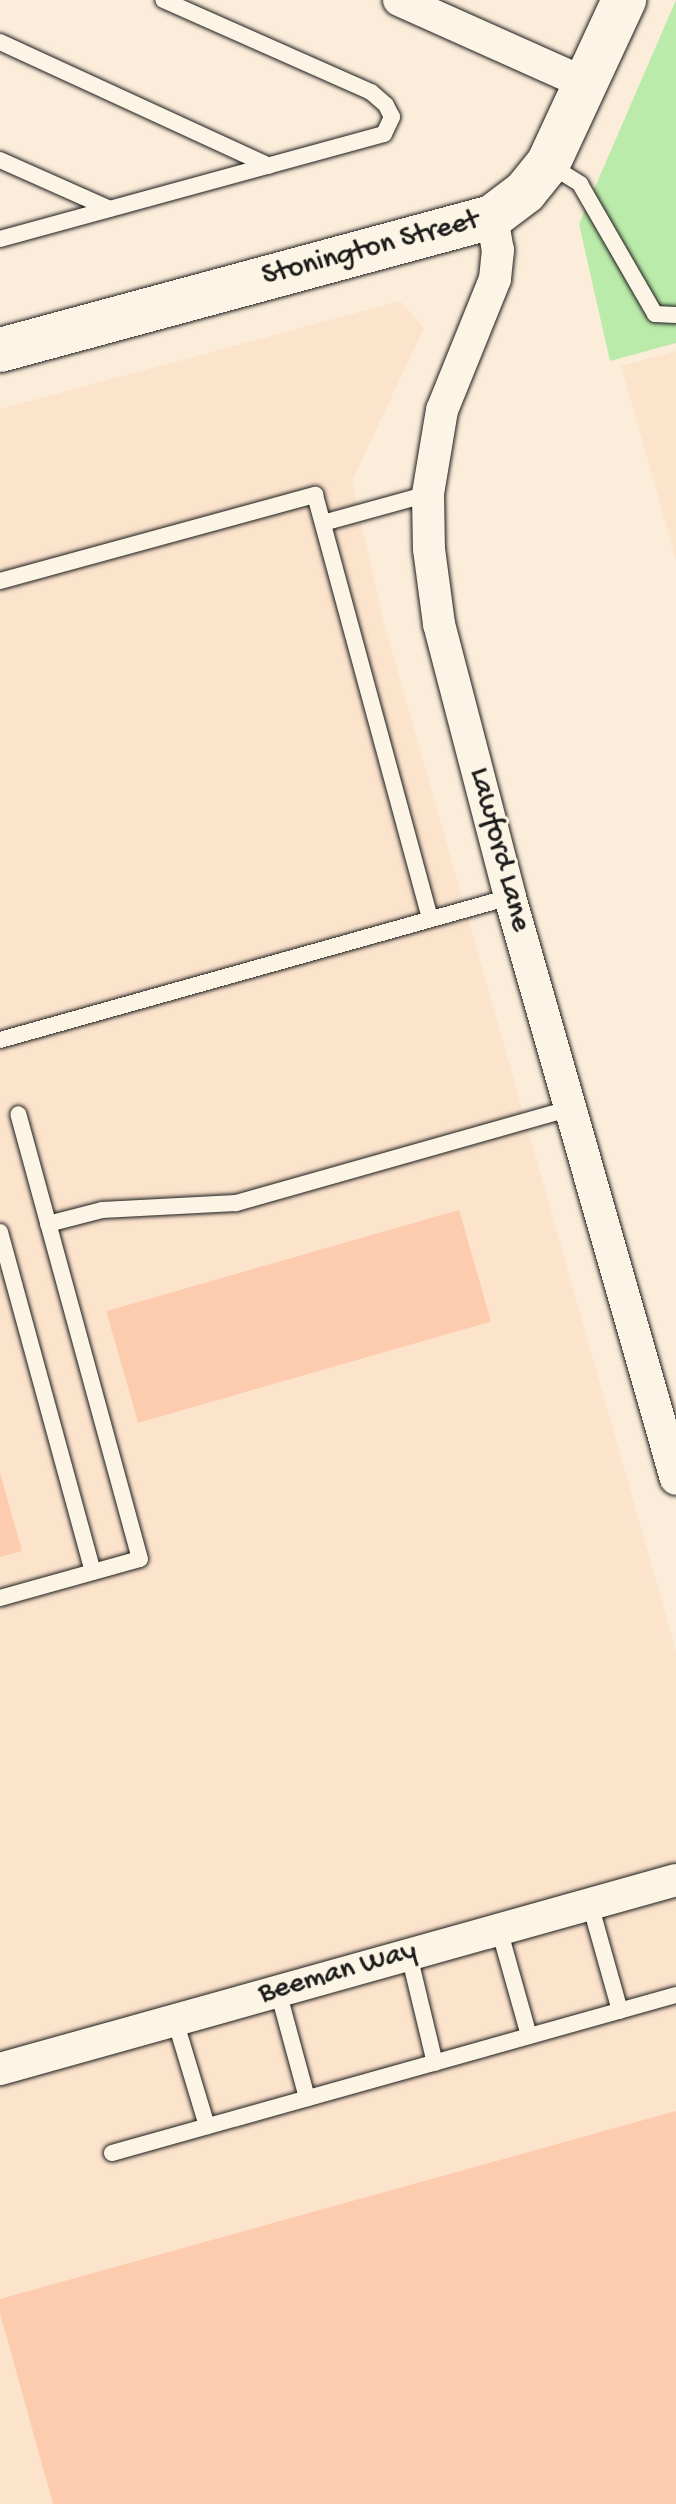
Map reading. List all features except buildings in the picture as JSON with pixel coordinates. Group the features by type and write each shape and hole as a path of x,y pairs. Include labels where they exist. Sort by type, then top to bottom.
{"street":[{"path":"399,0 587,84"},
{"name":"Stonington Street","path":"0,350 492,217 525,192 548,164 624,0"},
{"name":"Lawford Lane","path":"492,217 498,250 495,279 442,410 428,494 429,549 439,624 510,897 676,1479"},
{"name":"Beeman Way","path":"0,2069 676,1880"}],"lane":[{"path":"0,239 384,134 392,117 386,105 371,92 163,0"},
{"path":"0,42 269,166"},
{"path":"0,160 110,209"},
{"path":"548,164 580,184 655,314 676,315"},
{"path":"323,523 428,494"},
{"path":"0,581 315,495 430,919"},
{"path":"0,1040 510,897"},
{"path":"48,1224 102,1210 236,1203 569,1109"},
{"path":"0,1598 140,1559 18,1114"},
{"path":"0,1232 93,1572"},
{"path":"590,1904 620,2011"},
{"path":"499,1929 529,2036"},
{"path":"409,1955 435,2063"},
{"path":"278,1991 307,2098"},
{"path":"112,2153 676,1995"},
{"path":"175,2020 207,2126"}],"shaded area":[{"path":"400,301 424,328 352,481 383,619 676,1651 676,2504 0,2504 0,409"},
{"path":"676,351 676,560 621,366"}],"green space":[{"path":"676,0 676,343 610,361 579,224"}]}
